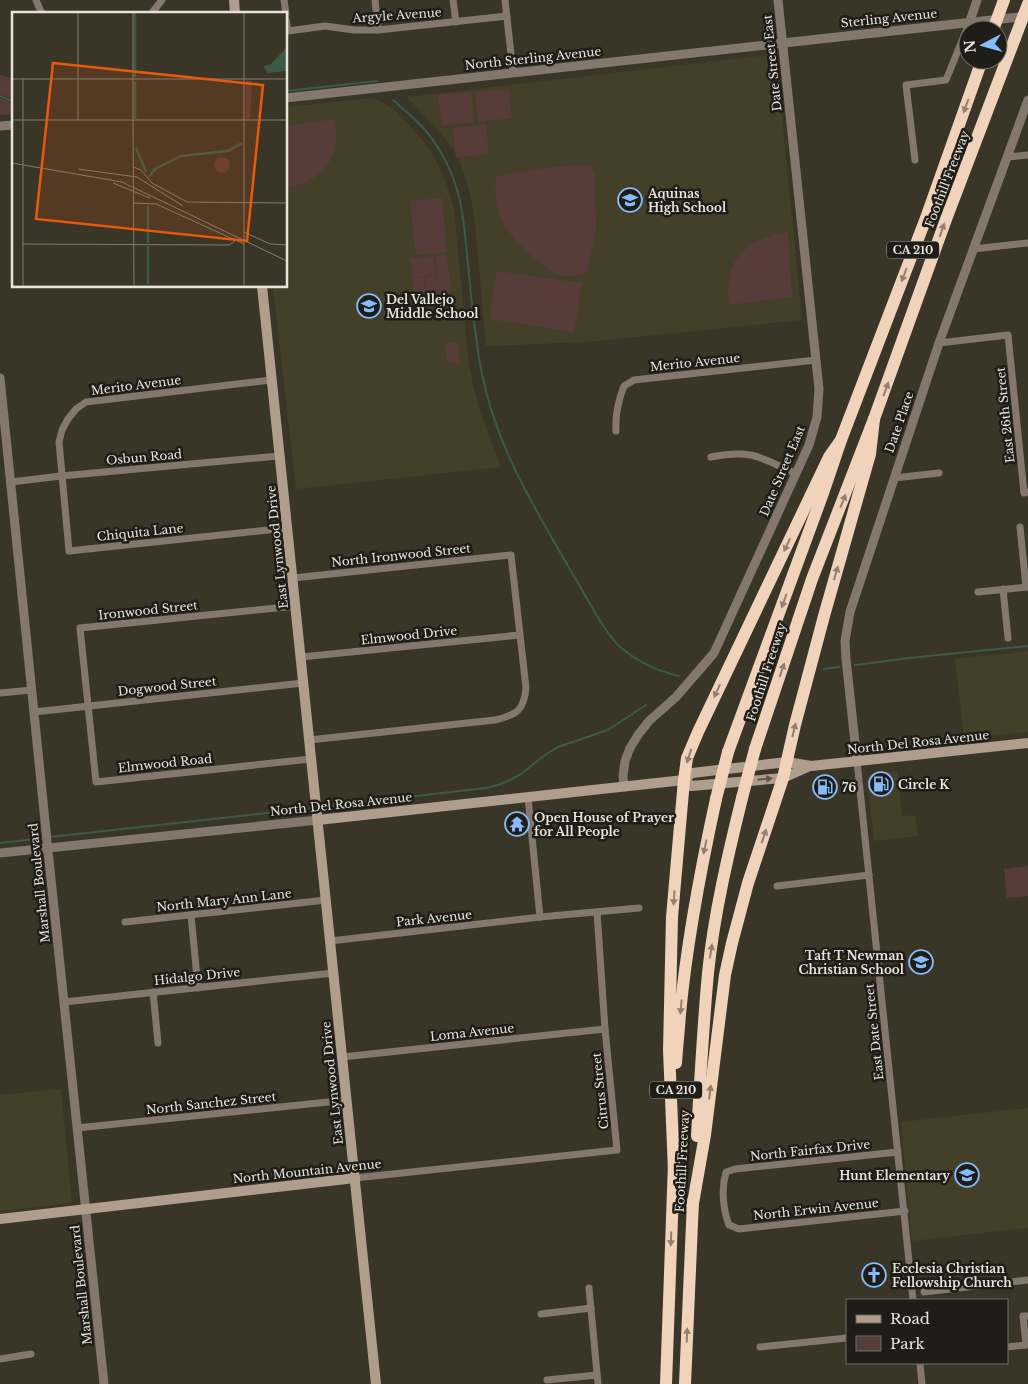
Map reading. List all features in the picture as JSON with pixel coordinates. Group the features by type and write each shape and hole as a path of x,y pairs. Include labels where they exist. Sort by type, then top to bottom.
{"highway":[{"path":"997,20 1004,0"},
{"name":"Foothill Freeway","path":"685,1384 692,1209 708,972 717,910 729,849 755,749 812,578 874,419 945,222 1028,4"},
{"name":"Foothill Freeway","path":"666,1384 676,1059 684,970 699,873 716,799 728,752 841,440 926,218 978,70"},
{"path":"692,1209 705,1135 725,974 732,943 748,882 783,778 824,616 870,454 874,419"},
{"path":"674,1171 669,1050 670,955 674,889 687,758 829,456 841,440"}],"main road":[{"name":"East Lynwood Drive","path":"262,288 376,1384"},
{"name":"North Del Rosa Avenue","path":"317,811 528,797 624,788 684,780 692,773 787,762 811,766 1028,743"},
{"name":"North Del Rosa Avenue","path":"684,780 691,786 783,778 811,766"},
{"name":"North Mountain Avenue","path":"0,1219 355,1178"}],"street":[{"path":"36,0 41,12"},
{"path":"153,12 162,0"},
{"path":"375,0 378,30"},
{"path":"453,0 456,22"},
{"path":"505,0 513,72"},
{"name":"Date Street East","path":"624,788 625,760 638,734 676,697 714,654 809,445 817,417 819,389 778,0"},
{"path":"971,20 977,0"},
{"name":"Argyle Avenue","path":"288,31 325,26 354,30 378,30 507,16"},
{"name":"Sterling Avenue","path":"989,20 1028,16"},
{"name":"Sterling Avenue","path":"783,42 958,23"},
{"name":"North Sterling Avenue","path":"288,98 783,42"},
{"path":"915,160 906,85 946,80 958,51"},
{"name":"Date Place","path":"857,761 846,659 847,629 850,612 939,343 1028,100"},
{"path":"1008,157 1028,155"},
{"path":"973,249 1028,243"},
{"name":"East 26th Street","path":"939,343 1008,336 1026,493"},
{"name":"Merito Avenue","path":"616,431 618,403 624,386 634,380 816,360"},
{"name":"Marshall Boulevard","path":"0,378 4,449 11,482 104,1384"},
{"name":"Merito Avenue","path":"62,476 59,442 62,430 76,409 86,402 271,380"},
{"path":"712,457 734,453 763,457 796,474"},
{"name":"Osbun Road","path":"11,482 279,456"},
{"path":"894,478 939,473"},
{"name":"Chiquita Lane","path":"62,476 69,551 287,528"},
{"path":"978,592 1027,587 1020,527"},
{"name":"North Ironwood Street","path":"293,578 511,555 520,634"},
{"path":"1003,590 1008,638"},
{"name":"Ironwood Street","path":"89,706 80,628 296,606"},
{"path":"309,740 495,720 514,714 520,709 526,688 520,634"},
{"name":"Elmwood Drive","path":"301,657 520,634"},
{"name":"Dogwood Street","path":"34,712 303,683"},
{"path":"0,693 32,690"},
{"name":"Elmwood Road","path":"89,706 96,782 311,759"},
{"name":"East Date Street","path":"857,761 913,1299"},
{"path":"528,797 540,917"},
{"name":"North Del Rosa Avenue","path":"0,853 47,841 317,811"},
{"path":"777,886 870,875"},
{"name":"North Mary Ann Lane","path":"125,922 326,900"},
{"name":"Park Avenue","path":"330,941 540,917 639,908"},
{"name":"Citrus Street","path":"597,912 605,1029 617,1150"},
{"path":"191,914 198,988"},
{"name":"Hidalgo Drive","path":"64,1002 334,973"},
{"path":"152,992 158,1043"},
{"name":"Loma Avenue","path":"342,1058 605,1029"},
{"name":"North Sanchez Street","path":"77,1128 347,1100"},
{"name":"North Mountain Avenue","path":"355,1178 617,1150"},
{"name":"North Fairfax Drive","path":"729,1225 726,1217 722,1183 726,1172 735,1169 898,1152"},
{"name":"North Erwin Avenue","path":"729,1225 739,1228 905,1211"},
{"path":"924,1292 1028,1280"},
{"path":"588,1288 598,1384"},
{"path":"540,1314 591,1308"},
{"path":"1008,1347 1026,1345 1023,1316 1028,1316"},
{"path":"760,1347 846,1338"},
{"path":"0,1359 31,1354"},
{"path":"920,1364 922,1384"},
{"path":"548,1380 597,1375"}],"shaded area":[{"name":"Aquinas High School","path":"776,54 802,320 587,342 486,346 474,214 468,186 458,157 443,136 407,97"},
{"name":"Del Vallejo Middle School","path":"374,98 397,112 417,133 433,154 445,179 454,209 469,366 478,406 501,467 296,489 273,288 288,288 288,107"},
{"path":"1028,651 1028,732 964,739 955,659"},
{"path":"897,771 902,816 915,815 918,836 874,841 867,779 871,774"},
{"path":"61,1089 71,1203 0,1211 0,1095"},
{"name":"Hunt Elementary","path":"1028,1108 1028,1228 912,1241 901,1122"}],"green space":[{"path":"0,75 12,78 12,99 0,94"},
{"path":"509,89 512,118 478,122 475,92"},
{"path":"471,92 474,122 442,126 438,95"},
{"path":"0,98 12,102 12,114 0,115"},
{"path":"334,119 337,132 333,155 327,165 310,180 288,188 288,126"},
{"path":"486,124 489,154 456,158 453,128"},
{"path":"576,165 590,167 595,171 596,232 587,272 576,276 564,276 537,261 518,243 504,225 497,207 496,181 497,176"},
{"path":"442,198 447,252 416,255 410,201"},
{"path":"788,232 792,297 729,305 728,289 730,275 740,254 760,241"},
{"path":"447,255 451,294 439,295 435,256"},
{"path":"434,256 436,275 413,278 410,259"},
{"path":"497,271 582,283 574,332 489,319"},
{"path":"437,276 439,295 427,296 425,277"},
{"path":"424,277 426,296 414,298 412,279"},
{"path":"458,342 460,362 447,363 445,344"},
{"path":"1028,866 1028,896 1007,898 1004,869"}],"waterway":[{"path":"288,91 377,81"},
{"path":"0,96 12,101"},
{"path":"393,100 416,120 431,137 450,170 455,183 464,224 479,359 497,428 507,453 544,525 606,630 619,646 640,661 679,676"},
{"path":"855,665 1028,646"},
{"path":"824,669 839,667"},
{"path":"320,807 486,788 498,785 521,774 558,747 608,730 646,705"},
{"path":"50,837 313,808"},
{"path":"0,843 45,838"}],"place":[{"name":"Aquinas High School","path":"630,200"},
{"name":"Del Vallejo Middle School","path":"369,306"},
{"name":"Circle K","path":"881,784"},
{"name":"76","path":"825,787"},
{"name":"Open House of Prayer for All People","path":"517,824"},
{"name":"Taft T Newman Christian School","path":"921,962"},
{"name":"Hunt Elementary","path":"967,1175"},
{"name":"Ecclesia Christian Fellowship Church","path":"874,1275"}]}
